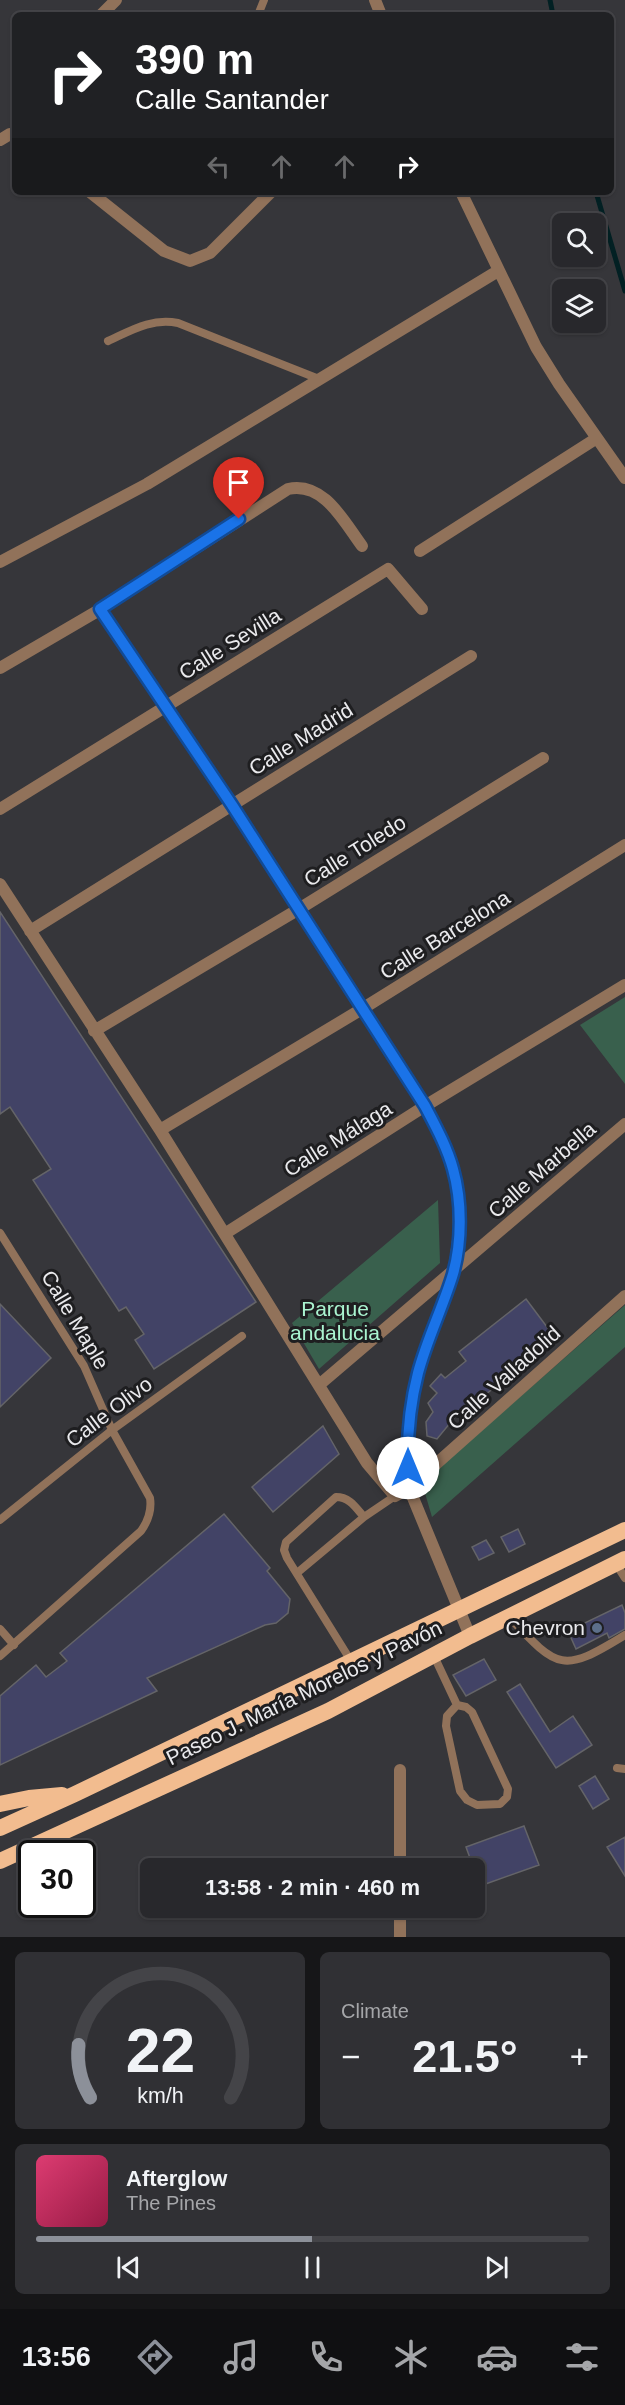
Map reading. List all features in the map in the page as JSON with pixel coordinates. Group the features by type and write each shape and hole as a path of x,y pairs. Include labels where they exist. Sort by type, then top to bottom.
{"highway":[{"name":"Paseo J. María Morelos y Pavón","path":"0,1828 625,1530"},
{"name":"Paseo J. María Morelos y Pavón","path":"0,1861 328,1711 470,1636 622,1567"},
{"path":"0,1804 29,1798 75,1794"}],"street":[{"path":"104,12 116,0"},
{"path":"94,195 164,251 190,261 210,253 268,195"},
{"path":"462,195 536,347 625,478"},
{"path":"0,562 147,484 498,271"},
{"path":"420,551 597,438"},
{"path":"0,668 100,609 288,489 302,488 320,495 362,546"},
{"name":"Calle Sevilla","path":"0,808 388,569 422,609"},
{"path":"100,609 232,805 425,1106 445,1144 454,1170 459,1232 454,1272 418,1372 407,1449 409,1488 470,1636"},
{"name":"Calle Madrid","path":"30,931 471,657"},
{"name":"Calle Toledo","path":"94,1031 299,909 543,758"},
{"name":"Calle Barcelona","path":"160,1130 362,1009 625,845"},
{"path":"0,884 226,1233 367,1463 395,1496"},
{"name":"Calle Málaga","path":"226,1233 425,1106 625,985"},
{"name":"Calle Marbella","path":"319,1384 454,1272 625,1124"},
{"name":"Calle Valladolid","path":"395,1496 409,1488 625,1296"},
{"path":"400,1770 400,1858"},
{"path":"400,1918 400,1937"}],"lane":[{"path":"108,341 151,321 165,320 178,323 319,379"},
{"name":"Calle Maple","path":"0,1233 84,1366 112,1430 150,1498 148,1518 141,1532 0,1656"},
{"name":"Calle Olivo","path":"0,1520 112,1430 242,1336"},
{"path":"297,1574 364,1518 395,1496"},
{"path":"352,1662 284,1550 286,1542 336,1497 343,1497 351,1502 364,1518"},
{"path":"509,1617 545,1653 564,1662 583,1658 625,1635"},
{"path":"0,1629 14,1645"},
{"path":"434,1656 457,1705"},
{"path":"457,1705 466,1707 472,1712 508,1789 507,1797 500,1804 477,1805 467,1800 460,1791 446,1726 447,1716 457,1705"}],"green space":[{"path":"625,997 625,1084 580,1025"},
{"name":"Parque andalucia","path":"438,1200 440,1263 319,1369 292,1323"},
{"path":"625,1305 625,1347 432,1517 422,1483"}],"building":[{"path":"0,912 256,1302 154,1369 135,1340 144,1334 126,1307 119,1311 33,1180 51,1169 10,1107 0,1114"},
{"path":"526,1299 553,1335 490,1391 473,1404 469,1400 437,1439 427,1436 426,1422 433,1412 428,1403 437,1393 430,1386 441,1374 445,1378 466,1361 459,1352"},
{"path":"0,1304 51,1358 0,1407"},
{"path":"323,1426 339,1454 273,1512 252,1487"},
{"path":"224,1514 270,1568 267,1571 290,1599 288,1613 276,1623 265,1625 147,1678 157,1691 0,1765 0,1696 36,1665 46,1677 67,1661 60,1653"},
{"path":"518,1529 525,1544 509,1552 501,1537"},
{"path":"486,1540 494,1553 479,1560 472,1547"},
{"name":"Chevron","path":"622,1605 625,1613 625,1629 609,1638 607,1633 576,1649 568,1631"},
{"path":"484,1659 496,1680 466,1696 453,1675"},
{"path":"520,1684 550,1732 573,1716 592,1745 556,1768 507,1692"},
{"path":"595,1776 609,1799 593,1809 579,1786"},
{"path":"524,1826 539,1865 485,1884 485,1858 470,1858 466,1847"},
{"path":"625,1837 625,1876 607,1847"}],"waterway":[{"path":"550,0 552,12"},
{"path":"597,195 625,291"}],"place":[{"name":"Chevron","path":"597,1628"}],"route":[{"path":"239,519 100,609 232,805 425,1106 445,1144 454,1170 459,1232 454,1272 418,1372 409,1427 408,1468"}]}
